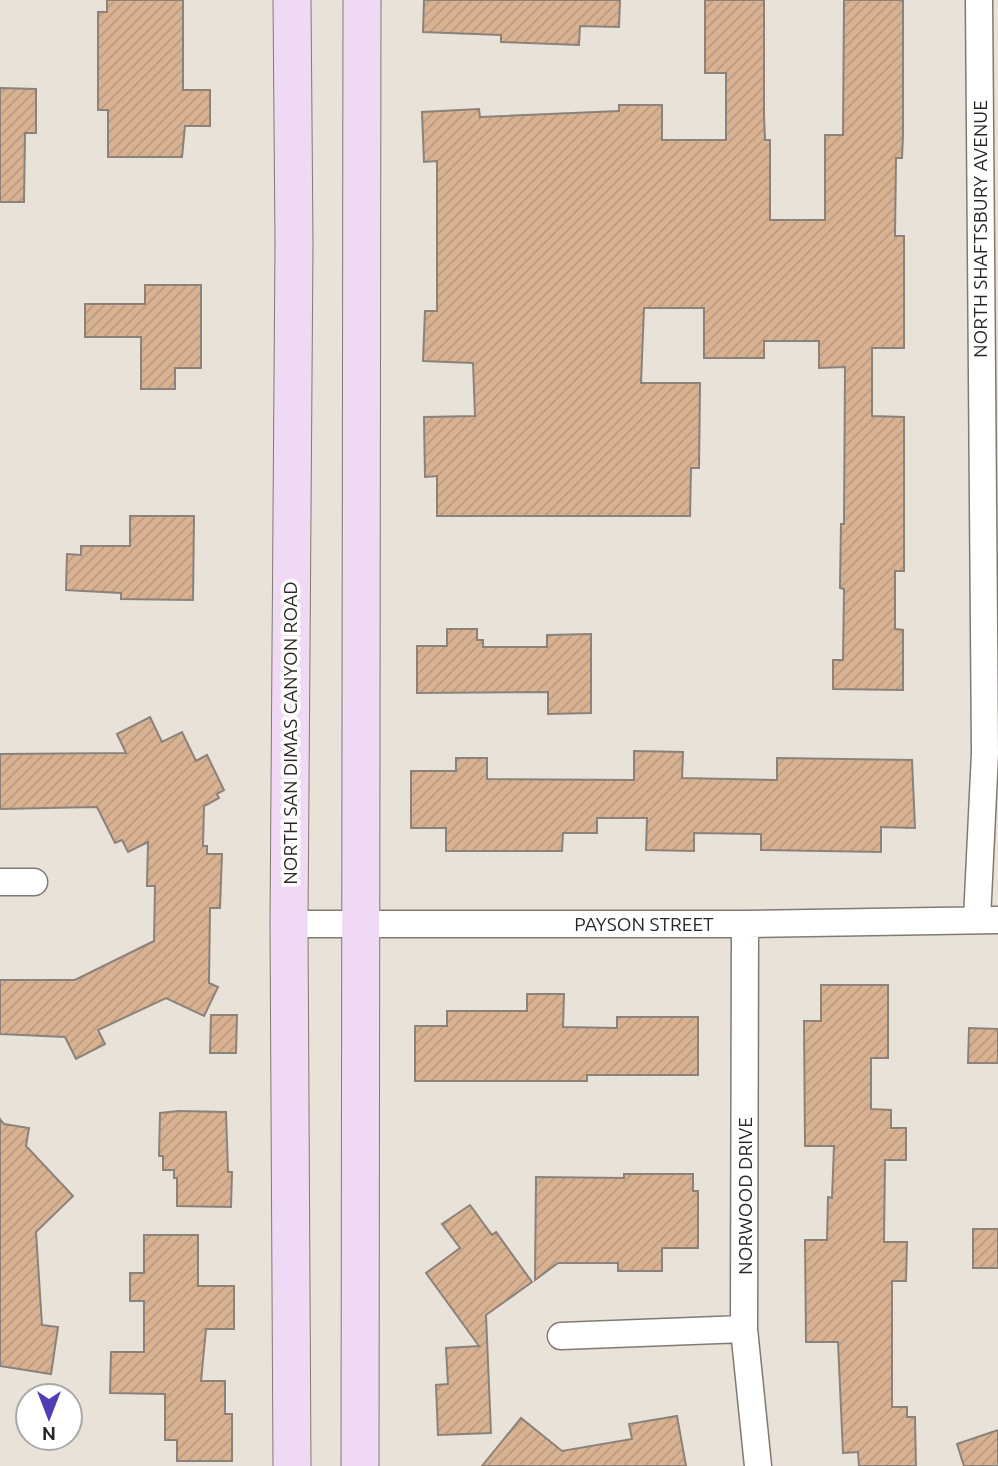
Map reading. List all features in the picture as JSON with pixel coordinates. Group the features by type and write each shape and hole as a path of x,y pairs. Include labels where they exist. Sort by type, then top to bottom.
{"main road":[{"name":"NORTH SAN DIMAS CANYON ROAD","path":"292,0 294,243 289,924 292,1466"},
{"path":"360,1466 362,0"}],"street":[{"name":"NORTH SHAFTSBURY AVENUE","path":"979,0 990,519 985,753 987,920"},
{"path":"0,882 34,882"},
{"name":"PAYSON STREET","path":"289,924 745,924 987,920"},
{"name":"NORWOOD DRIVE","path":"745,924 744,1329 758,1466"},
{"path":"561,1336 744,1329"}],"building":[{"path":"107,0 183,0 183,90 210,90 210,126 185,126 182,157 108,157 108,110 98,110 98,12 107,12"},
{"path":"424,0 620,0 619,27 580,26 579,45 501,42 501,35 423,32"},
{"path":"705,0 764,0 764,115 765,140 770,140 770,220 825,220 825,135 843,135 844,0 903,0 903,135 902,158 896,158 895,236 904,236 904,348 872,348 872,416 904,417 904,571 895,571 895,629 903,630 903,690 833,689 833,660 843,660 844,589 840,588 841,524 844,524 845,367 819,368 819,341 764,341 764,358 704,358 704,308 644,308 641,383 700,383 699,468 691,468 690,516 437,516 437,476 425,477 424,417 475,416 473,363 423,361 425,311 437,311 437,161 424,162 422,112 479,109 480,117 619,111 619,105 662,105 662,140 726,140 726,73 705,73"},
{"path":"0,88 36,89 36,133 25,133 24,202 0,202"},
{"path":"145,285 201,285 201,368 175,368 175,389 141,389 141,337 85,337 85,304 145,304"},
{"path":"130,516 194,516 193,600 121,599 121,593 66,590 67,554 81,555 81,546 130,546"},
{"path":"447,629 477,629 477,640 483,640 483,647 547,647 547,635 591,634 591,713 548,714 548,692 417,693 417,646 447,646"},
{"path":"150,717 162,742 182,732 196,761 207,755 224,790 217,794 219,798 204,806 203,846 207,846 207,854 222,854 220,908 210,908 209,983 218,987 204,1016 166,998 98,1030 105,1044 76,1059 65,1037 0,1034 0,980 75,980 154,941 155,886 147,886 148,842 128,852 122,840 115,843 97,807 0,809 0,754 126,753 117,734"},
{"path":"634,751 683,752 682,778 777,780 777,758 912,760 915,828 881,827 881,852 761,850 761,834 694,833 694,851 646,850 647,818 597,818 597,833 563,833 562,851 446,851 446,828 411,828 411,771 456,771 456,758 487,758 487,779 634,780"},
{"path":"821,985 888,985 888,1058 871,1058 871,1109 891,1110 891,1128 906,1128 906,1160 885,1160 884,1242 907,1242 906,1281 892,1281 892,1407 907,1407 907,1417 915,1417 916,1466 859,1466 858,1452 843,1453 838,1342 806,1342 805,1240 827,1240 828,1197 832,1198 834,1146 805,1146 804,1021 821,1021"},
{"path":"527,994 564,994 563,1027 617,1028 617,1017 698,1017 698,1075 587,1075 587,1081 415,1081 415,1026 447,1026 447,1011 527,1011"},
{"path":"211,1015 237,1015 236,1053 210,1053"},
{"path":"969,1028 998,1029 998,1063 968,1063"},
{"path":"226,1112 228,1172 232,1172 231,1207 177,1206 177,1178 174,1178 174,1170 163,1170 163,1156 159,1156 160,1113"},
{"path":"0,1119 4,1124 29,1128 26,1146 73,1196 36,1232 42,1325 58,1327 51,1374 0,1366"},
{"path":"624,1174 693,1174 693,1191 698,1191 698,1248 662,1248 662,1271 618,1271 618,1263 558,1263 535,1280 536,1177 624,1178"},
{"path":"470,1205 492,1235 496,1232 532,1282 486,1315 491,1433 438,1435 436,1385 448,1384 446,1348 479,1346 426,1273 460,1248 442,1224"},
{"path":"973,1229 998,1229 998,1268 973,1268"},
{"path":"144,1235 198,1235 198,1286 234,1286 234,1329 206,1329 201,1381 225,1381 225,1414 232,1414 232,1461 177,1461 177,1440 165,1440 165,1394 110,1393 111,1352 144,1352 144,1301 130,1301 130,1273 144,1273"},
{"path":"677,1416 686,1466 482,1466 521,1418 562,1451 632,1439 629,1424"},
{"path":"998,1430 998,1466 964,1466 957,1444"}]}
